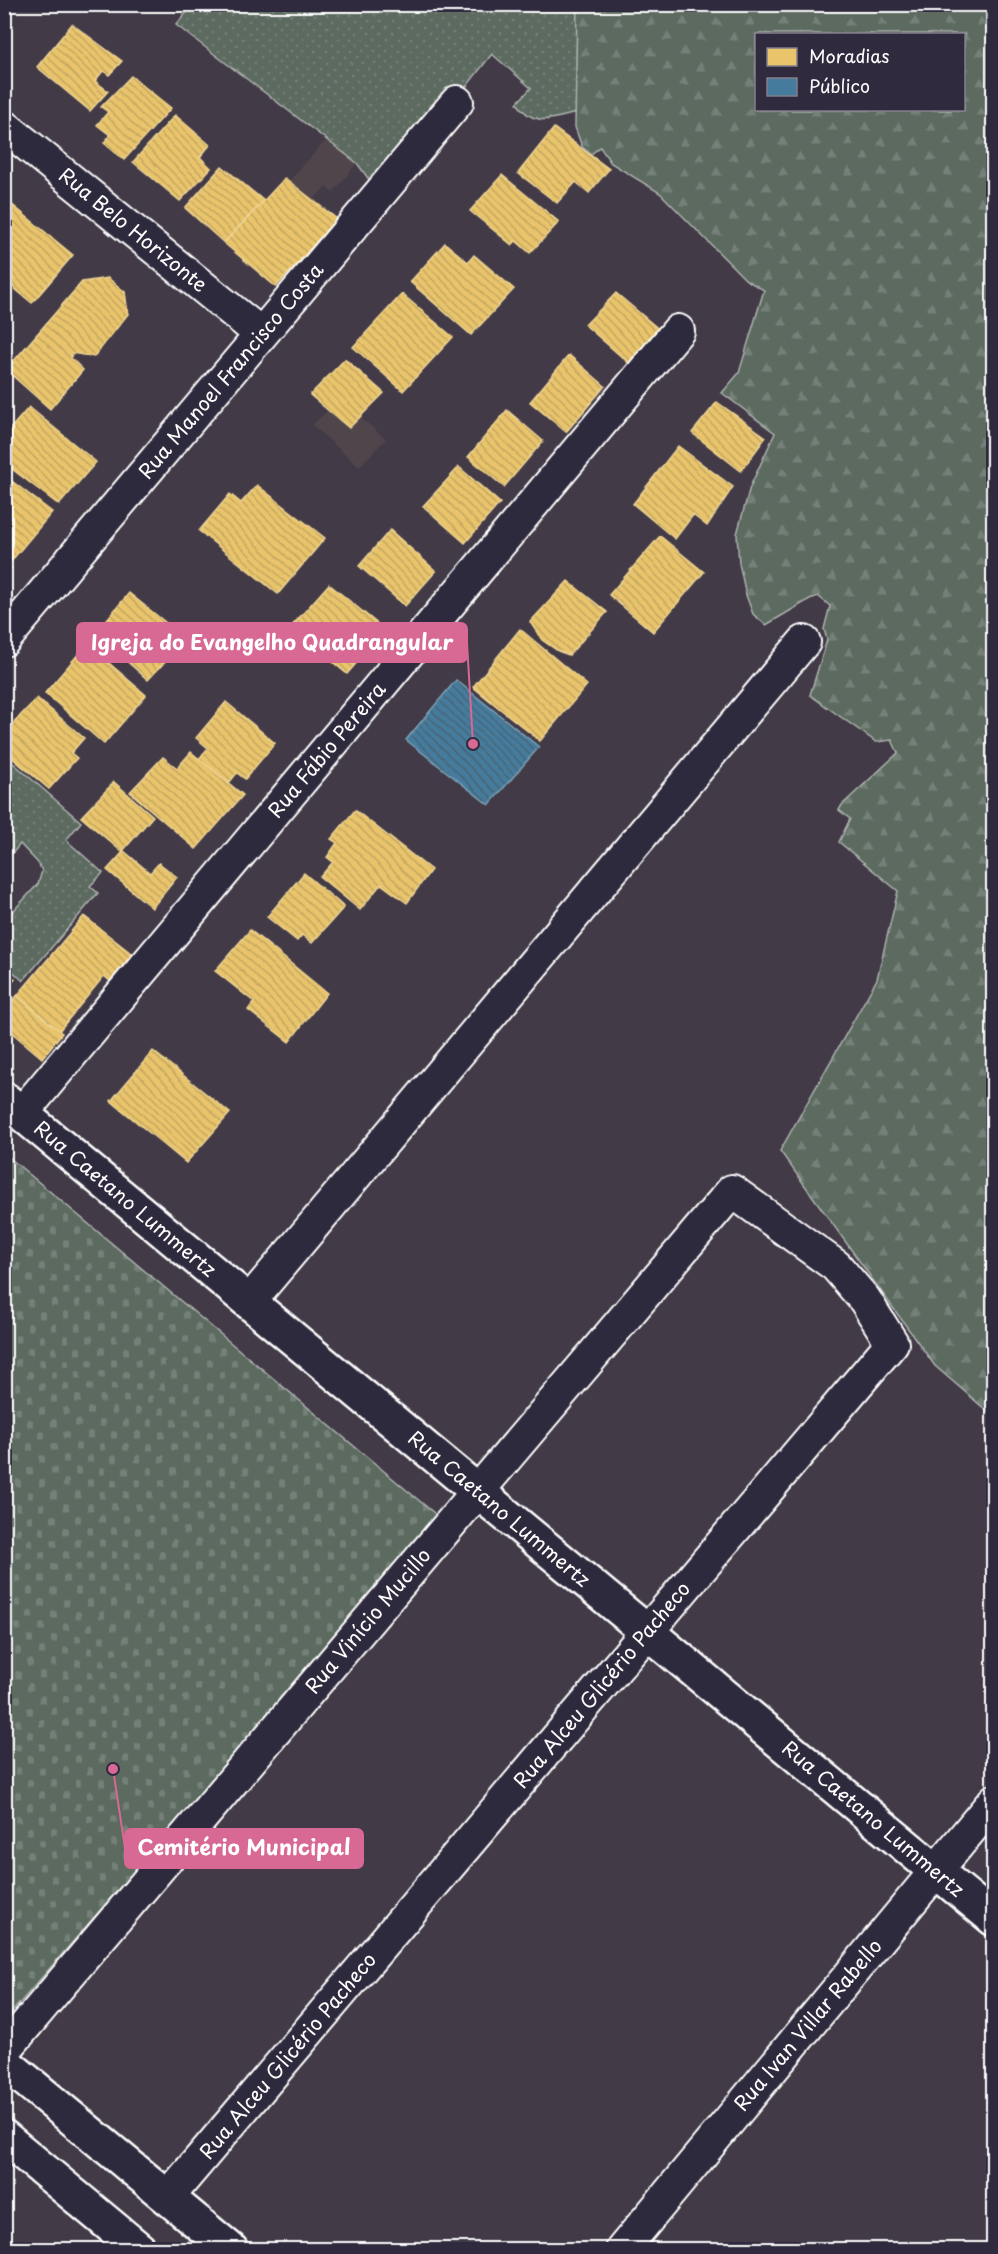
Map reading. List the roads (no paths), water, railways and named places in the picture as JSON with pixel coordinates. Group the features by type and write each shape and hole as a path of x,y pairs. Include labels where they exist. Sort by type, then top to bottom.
{"street":[{"name":"Rua Manoel Francisco Costa","path":"4,640 457,102"},
{"name":"Rua Belo Horizonte","path":"4,126 261,334"},
{"name":"Rua Fábio Pereira","path":"13,1106 678,331"},
{"path":"249,1302 804,642"},
{"name":"Rua Caetano Lummertz","path":"13,1106 993,1919"},
{"name":"Rua Vinício Mucillo","path":"4,2051 732,1191"},
{"name":"Rua Alceu Glicério Pacheco","path":"168,2198 892,1343 865,1300 836,1266 732,1191"},
{"name":"Rua Ivan Villar Rabello","path":"622,2250 993,1801"},
{"path":"4,2062 231,2250"},
{"path":"5,2138 140,2250"}],"place":[{"name":"Igreja do Evangelho Quadrangular","path":"473,744"},
{"name":"Cemitério Municipal","path":"113,1769"}]}
